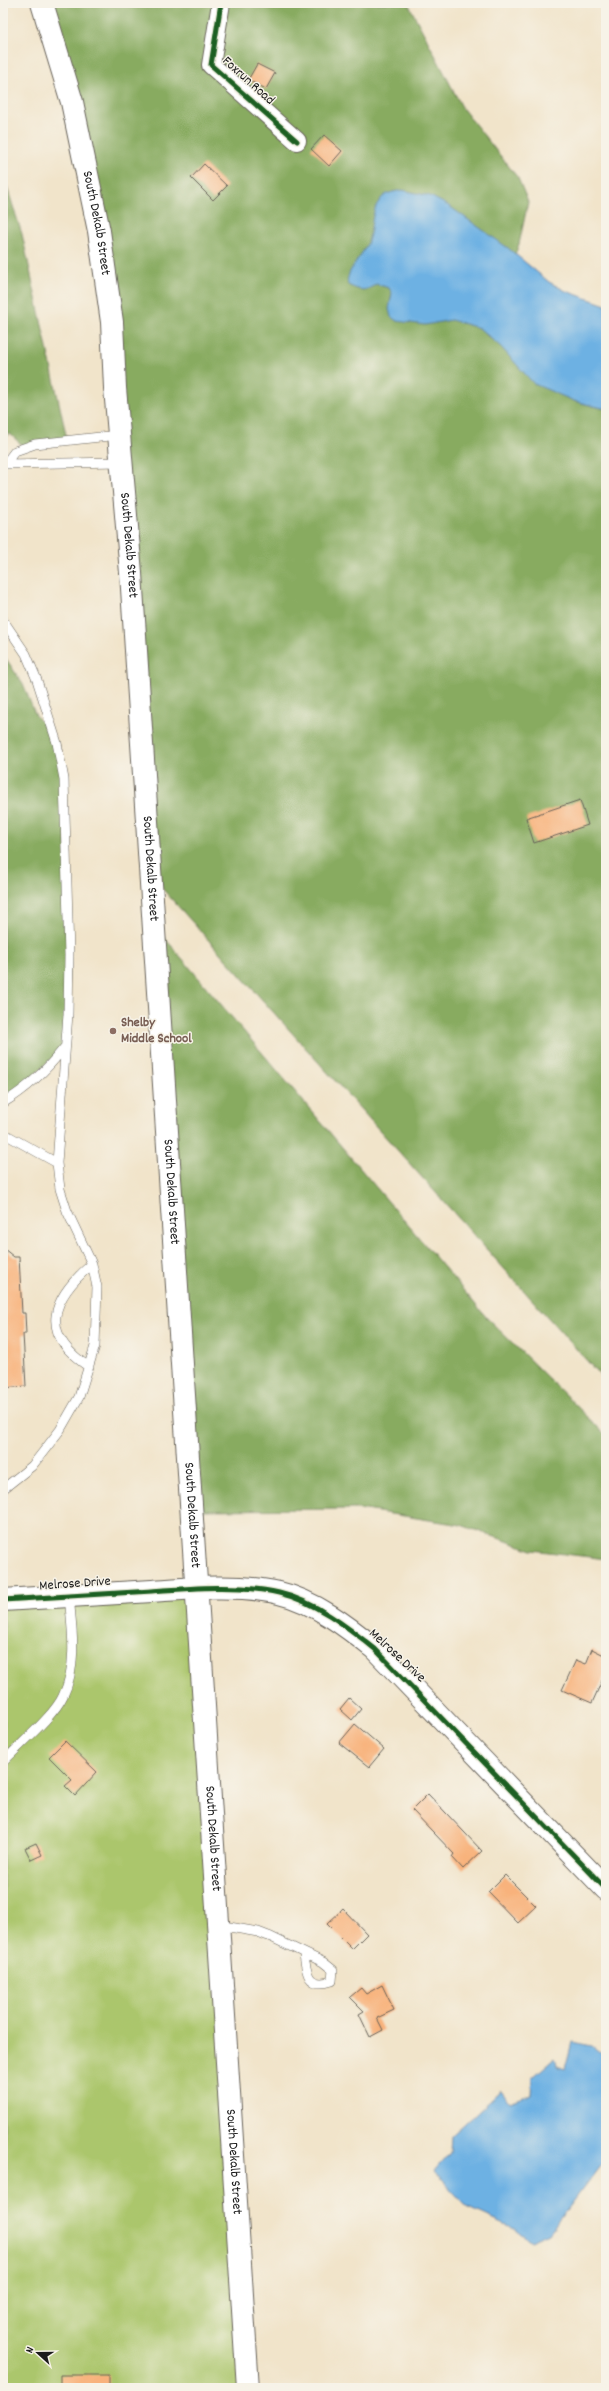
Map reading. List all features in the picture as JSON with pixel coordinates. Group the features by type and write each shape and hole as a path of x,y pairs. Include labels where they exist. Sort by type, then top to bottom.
{"main road":[{"name":"South Dekalb Street","path":"42,3 72,102 98,231 112,322 121,462 131,573 195,1588 248,2388"},
{"name":"Melrose Drive","path":"3,1600 195,1588 256,1590 279,1593 298,1599 358,1635 404,1677 606,1889"}],"street":[{"name":"Foxrun Road","path":"221,3 211,65 297,141"}],"lane":[{"path":"4,465 15,451 35,444 119,435"},
{"path":"4,465 121,462"},
{"path":"3,620 26,654 37,680 57,743 64,779 69,955 68,1014 64,1048 57,1163 60,1189 67,1211 92,1264 97,1295 95,1346 79,1397 60,1430 32,1466 3,1489"},
{"path":"3,1103 25,1090 45,1073 64,1048"},
{"path":"3,1133 57,1163"},
{"path":"89,1367 73,1357 62,1345 58,1335 56,1322 57,1309 64,1292 75,1278 92,1264"},
{"path":"3,1762 63,1697 70,1672 73,1647 70,1596"},
{"path":"218,1925 258,1932 304,1954"}],"green space":[{"path":"42,3 408,3 463,109 518,178 528,202 519,244 486,335 574,401 606,409 606,1382 149,874 112,322"},
{"path":"3,175 22,234 67,439 24,447 9,433 3,440"},
{"path":"3,654 24,686 35,714 57,743 64,779 69,958 64,1048 3,1103"},
{"path":"152,923 487,1318 606,1435 606,1559 532,1550 461,1525 359,1509 190,1510"},
{"path":"195,1588 248,2388 3,2388 3,1600"}],"water":[{"path":"402,190 430,196 449,206 508,248 549,282 566,291 606,305 606,409 574,401 534,384 501,347 479,328 451,320 425,325 397,321 391,317 389,309 392,293 389,288 376,284 363,290 348,285 347,280 351,270 365,249 369,239 373,216 377,205 385,195"},
{"path":"572,2042 592,2046 606,2057 606,2157 549,2233 530,2241 514,2228 467,2207 434,2171 450,2153 451,2136 501,2090 510,2102 532,2094 533,2077 555,2058 557,2066 565,2069"}],"building":[{"path":"257,64 275,73 266,89 248,80"},
{"path":"324,135 342,151 329,166 311,149"},
{"path":"204,164 227,186 213,200 191,178"},
{"path":"580,800 588,825 534,843 526,818"},
{"path":"3,1248 14,1257 19,1257 22,1313 25,1313 26,1334 23,1334 26,1386 3,1388"},
{"path":"592,1649 606,1656 606,1672 592,1703 562,1690 576,1660 586,1664"},
{"path":"349,1698 361,1709 352,1720 340,1709"},
{"path":"355,1724 384,1749 369,1767 339,1743"},
{"path":"65,1741 97,1772 75,1796 65,1786 72,1780 49,1757"},
{"path":"428,1794 482,1851 463,1869 452,1857 454,1854 412,1810"},
{"path":"36,1843 42,1855 31,1860 25,1848"},
{"path":"505,1875 536,1906 518,1923 488,1892"},
{"path":"343,1909 367,1934 352,1949 327,1924"},
{"path":"382,1985 394,2010 377,2018 383,2030 370,2037 359,2014 364,2011 350,1997 361,1988 366,1994"},
{"path":"60,2375 109,2375 109,2388 60,2388"}],"waterway":[{"path":"601,2162 606,2165"}],"cycle path":[{"path":"221,3 211,65 297,141"},
{"path":"3,1600 183,1589 248,1588 279,1593 318,1608 354,1632 375,1649 606,1889"}],"place":[{"name":"Shelby Middle School","path":"113,1031"}]}
